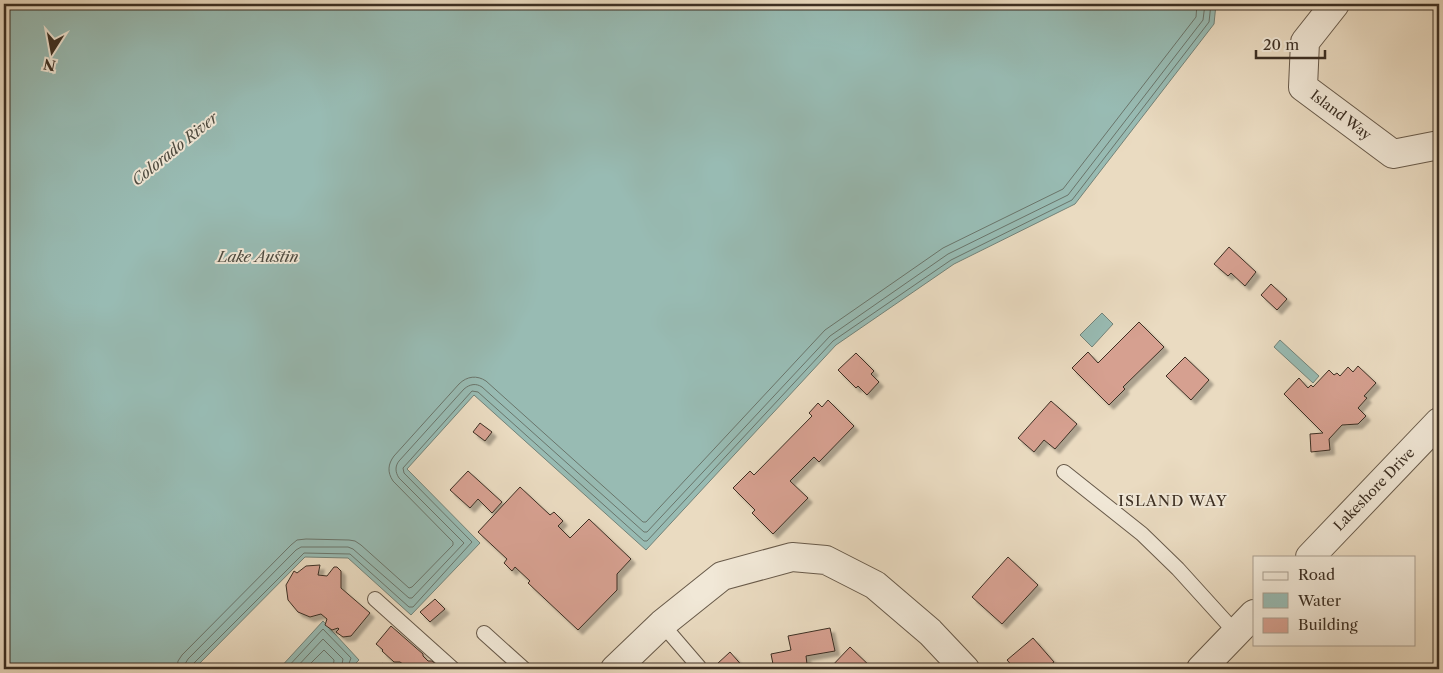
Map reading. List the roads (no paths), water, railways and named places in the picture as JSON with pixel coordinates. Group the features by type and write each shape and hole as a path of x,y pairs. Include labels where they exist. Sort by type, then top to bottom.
{"street":[{"name":"Island Way","path":"1335,4 1305,42 1303,87 1393,154 1439,145"},
{"name":"Lakeshore Drive","path":"1311,556 1439,422"},
{"path":"614,669 662,624 722,576 792,557 826,560 875,585 930,632 965,669"},
{"path":"1202,669 1245,624"}],"lane":[{"path":"1064,472 1142,534 1178,569 1245,624"},
{"path":"376,599 453,669"},
{"path":"662,624 699,667 697,669"},
{"path":"484,633 524,669"}],"water":[{"name":"Lake Austin","path":"4,4 1216,4 1214,24 1075,204 954,264 836,345 646,550 474,395 407,469 480,543 411,615 348,558 305,557 194,669 4,669"},
{"path":"1102,313 1113,324 1092,347 1080,335"},
{"path":"1280,340 1319,376 1313,383 1274,347"},
{"path":"323,621 359,660 350,669 279,669"}],"district":[{"name":"ISLAND WAY","path":"1173,501"}],"water label":[{"name":"Colorado River","path":"175,149"}]}
